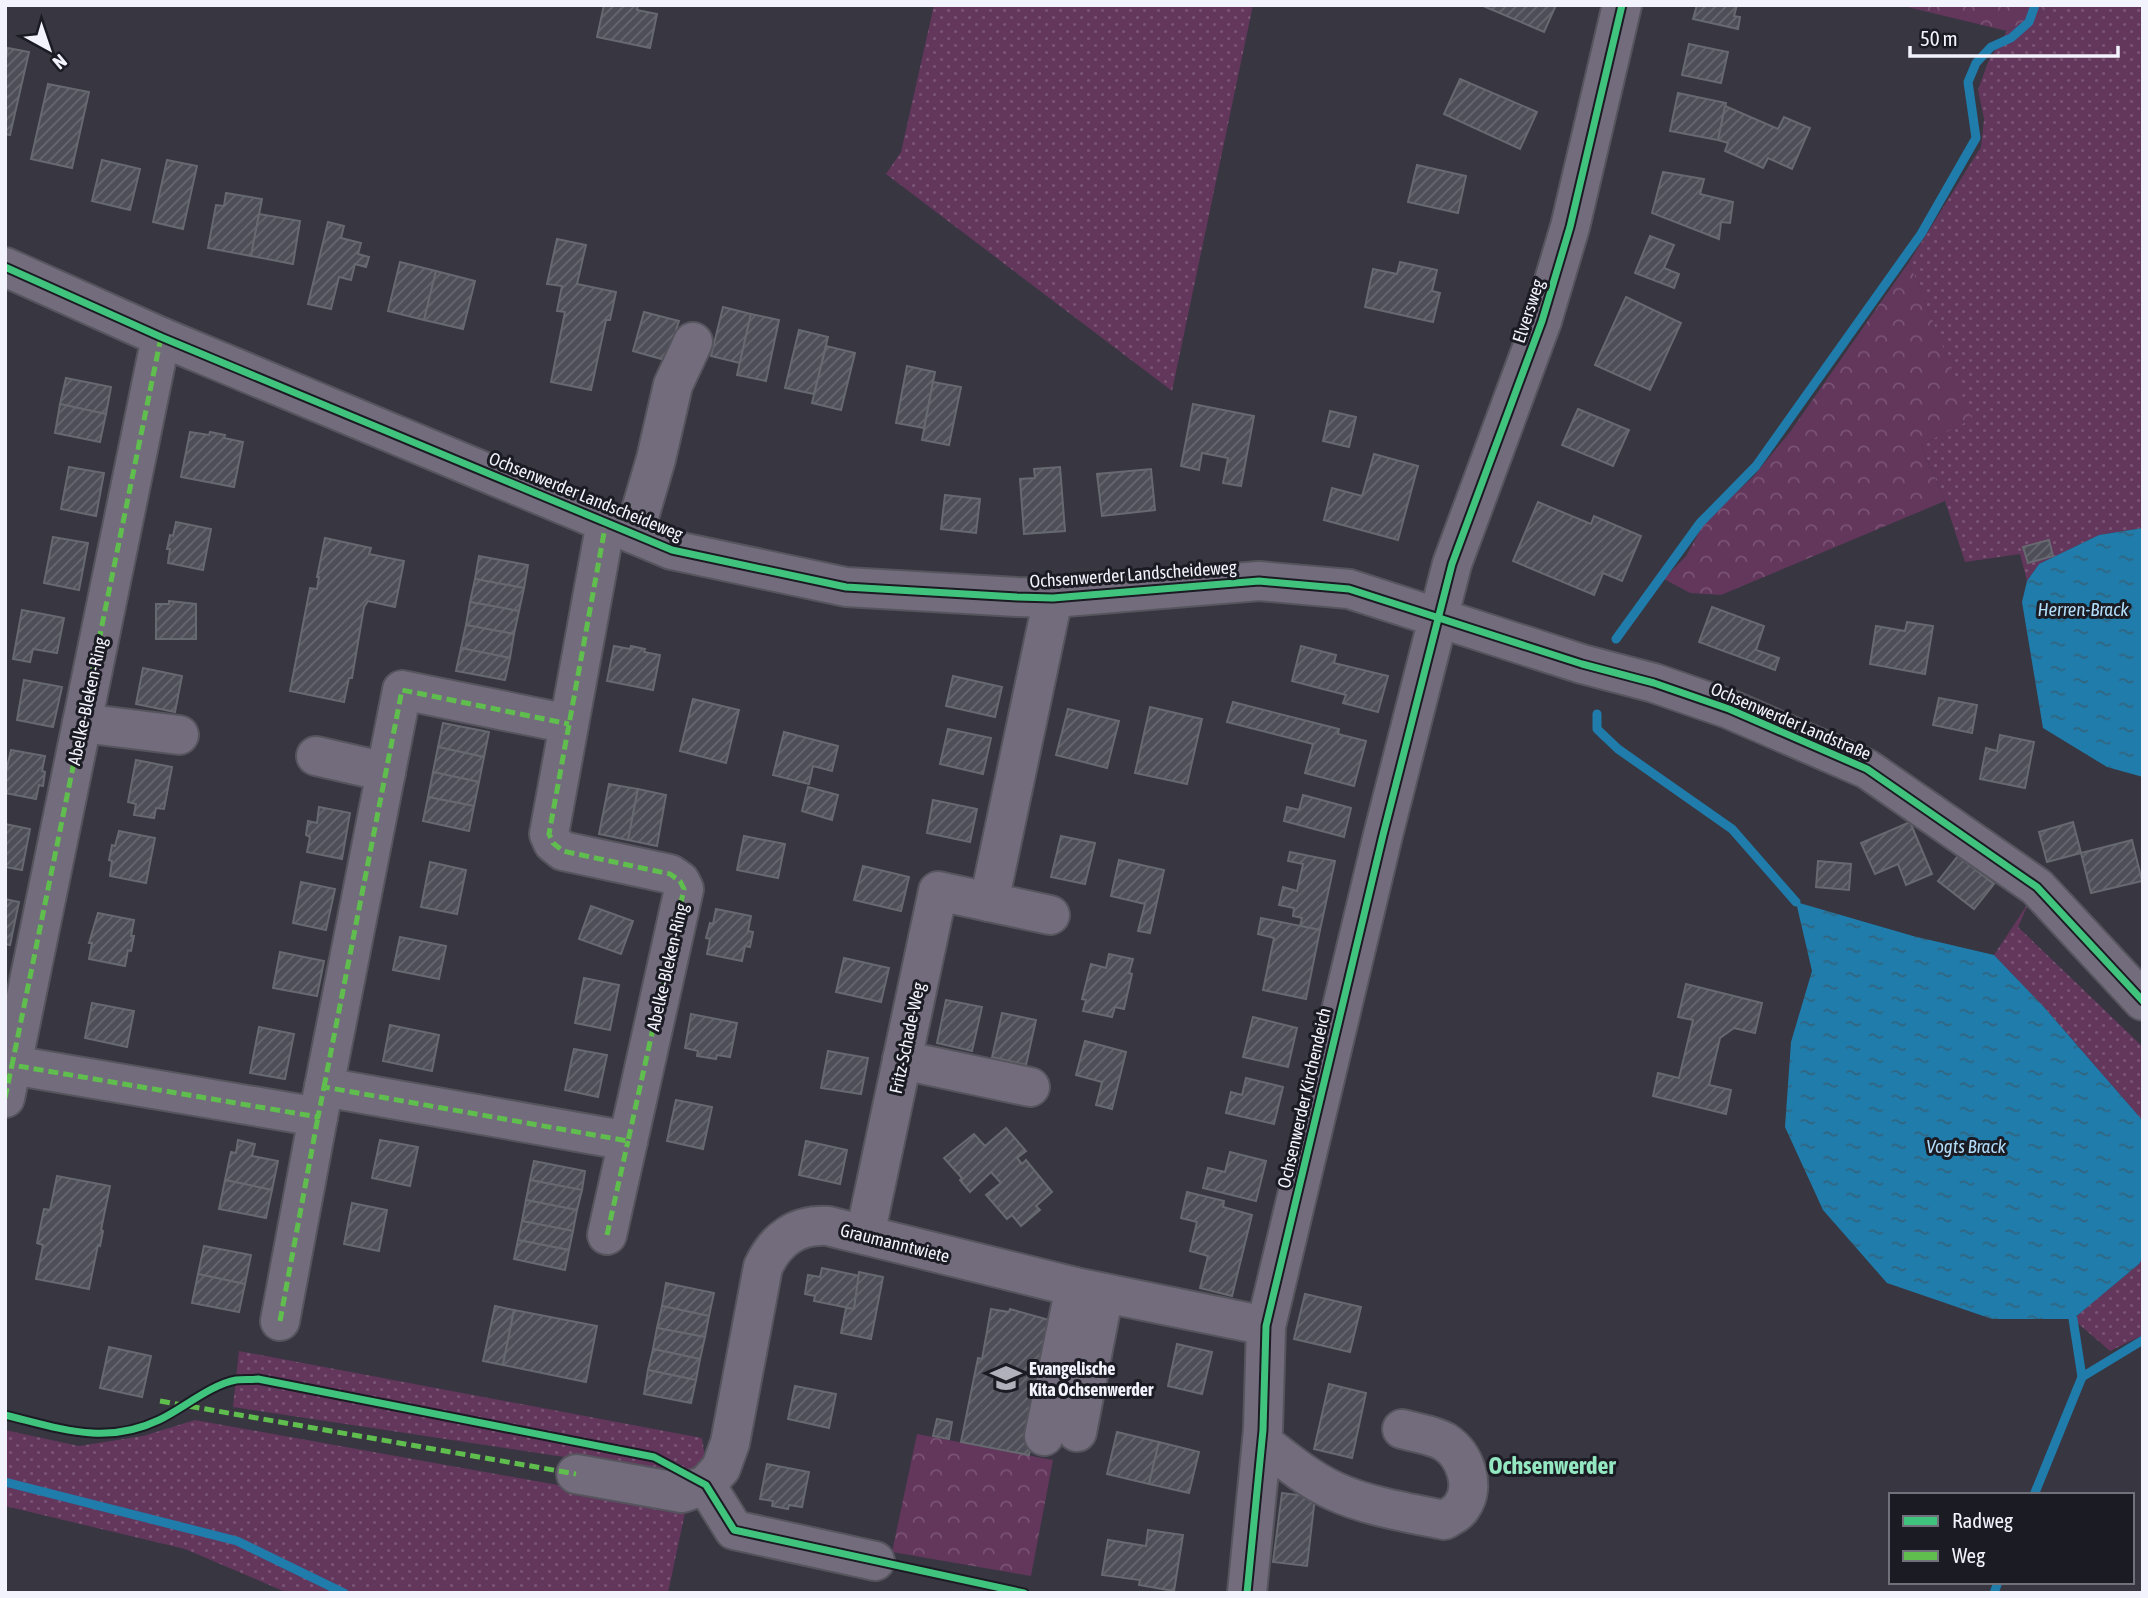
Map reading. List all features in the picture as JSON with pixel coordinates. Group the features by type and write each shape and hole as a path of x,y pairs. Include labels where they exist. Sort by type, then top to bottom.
{"street":[{"name":"Elversweg","path":"1438,618 1452,564 1542,321 1570,227 1622,5"},
{"name":"Ochsenwerder Landscheideweg","path":"5,267 161,337 672,550 846,587 1053,598 1259,580 1349,589 1438,618"},
{"name":"Abelke-Bleken-Ring","path":"161,337 9,1082 321,1102 628,1141"},
{"name":"Abelke-Bleken-Ring","path":"607,1235 684,889 680,881 670,874 563,851 553,843 549,834 569,724 620,528 656,459 673,385 693,342"},
{"path":"989,902 1053,598"},
{"name":"Ochsenwerder Landstraße","path":"1438,618 1582,664 1654,683 1729,709 1867,769 2036,887 2143,1000"},
{"name":"Ochsenwerder Kirchendeich","path":"1247,1593 1262,1442 1266,1326 1383,835 1438,618"},
{"path":"280,1321 402,690 569,724"},
{"path":"82,723 179,735"},
{"path":"316,756 386,772"},
{"name":"Fritz-Schade-Weg","path":"865,1235 938,891 1050,915"},
{"path":"902,1060 1030,1087"},
{"name":"Graumanntwiete","path":"706,1485 721,1468 730,1443 763,1266 777,1244 804,1227 828,1226 1090,1290 1266,1326"},
{"path":"1061,1434 1090,1290"},
{"path":"1262,1442 1298,1470 1335,1491 1394,1509 1444,1520 1463,1505 1468,1490 1468,1476 1463,1462 1454,1448 1442,1440 1402,1429"},
{"path":"576,1474 682,1493 706,1485 734,1530 875,1560"}],"green space":[{"path":"934,5 1253,5 1172,391 886,174 901,152"},
{"path":"1899,5 2054,5 2007,31"},
{"path":"2054,5 2143,5 2143,528 2099,535 2039,564 2027,581 2020,554 1965,562 1945,501 1921,445 1971,419 1909,262 1981,147 1984,119 1978,90 1988,62 2007,31"},
{"path":"1909,262 1972,419 1921,445 1945,501 1721,595 1690,593 1664,579 1686,556 1706,520 1753,477 1790,432"},
{"path":"2029,902 2018,927 2143,1047 2143,1121 2043,1006 1994,955"},
{"path":"2143,1257 2143,1335 2110,1351 2073,1319 2139,1264"},
{"path":"239,1351 702,1438 707,1471 680,1479 637,1468 233,1407"},
{"path":"195,1420 686,1508 668,1593 288,1593 185,1549 5,1506 5,1430 79,1446 143,1436"},
{"path":"917,1434 1053,1460 1031,1576 892,1552"}],"water":[{"name":"Herren-Brack","path":"2143,528 2143,777 2107,767 2043,728 2022,602 2027,581 2039,564 2099,535"},
{"name":"Vogts Brack","path":"1796,902 1913,936 1994,955 2043,1006 2143,1121 2143,1257 2139,1264 2073,1319 1992,1319 1887,1283 1823,1210 1785,1127 1791,1042 1812,971"}],"building":[{"path":"604,5 638,5 637,10 657,14 650,48 597,37"},
{"path":"1481,5 1556,5 1544,32"},
{"path":"1697,5 1737,5 1734,16 1740,17 1738,29 1693,19"},
{"path":"1689,44 1728,52 1721,83 1682,75"},
{"path":"8,48 29,52 10,135 5,134 5,61"},
{"path":"1460,79 1537,112 1520,149 1444,114"},
{"path":"48,84 89,92 72,168 31,159"},
{"path":"1678,93 1726,103 1718,140 1670,131"},
{"path":"1725,106 1778,129 1784,117 1810,128 1792,169 1768,158 1763,168 1725,151 1728,143 1718,140"},
{"path":"102,160 140,169 130,210 92,201"},
{"path":"167,160 197,166 183,229 153,222"},
{"path":"1417,165 1466,176 1458,213 1408,202"},
{"path":"1663,172 1704,179 1700,194 1733,202 1730,223 1721,222 1719,239 1652,213"},
{"path":"226,193 262,199 251,256 208,248 216,205 224,206"},
{"path":"259,214 300,221 293,264 251,256"},
{"path":"328,222 344,226 341,238 361,243 358,254 369,257 366,267 355,264 351,280 339,277 331,309 308,304"},
{"path":"1650,236 1674,245 1664,268 1679,274 1674,288 1635,273"},
{"path":"557,239 586,245 577,284 616,292 610,320 606,320 591,390 551,382 565,312 557,311 562,286 547,284"},
{"path":"400,262 436,271 424,320 388,311"},
{"path":"1400,262 1437,270 1432,291 1440,293 1433,322 1365,307 1373,269 1397,274"},
{"path":"436,271 475,281 463,329 424,320"},
{"path":"1626,297 1681,323 1650,390 1595,365"},
{"path":"723,307 751,314 740,363 711,356"},
{"path":"644,312 679,321 676,330 687,333 672,362 633,351"},
{"path":"751,314 779,320 766,381 737,375"},
{"path":"799,330 828,337 814,394 785,388"},
{"path":"826,346 855,353 841,410 812,403"},
{"path":"907,366 935,372 924,428 896,423"},
{"path":"66,378 111,387 106,414 60,404"},
{"path":"933,382 961,387 949,445 922,440"},
{"path":"60,404 106,414 100,442 55,433"},
{"path":"1193,404 1254,416 1241,486 1223,483 1228,458 1202,453 1199,470 1181,466"},
{"path":"1578,409 1629,430 1613,466 1562,445"},
{"path":"1330,411 1356,417 1349,447 1323,441"},
{"path":"190,432 209,435 210,432 243,442 234,487 181,477"},
{"path":"1374,454 1418,466 1398,540 1324,520 1332,488 1362,496"},
{"path":"69,467 104,473 96,516 61,509"},
{"path":"1060,467 1065,531 1024,534 1020,479 1035,478 1034,469"},
{"path":"1151,469 1155,510 1102,516 1097,474"},
{"path":"945,495 980,499 976,533 941,529"},
{"path":"1538,502 1591,524 1594,516 1641,536 1622,581 1603,573 1594,595 1513,561"},
{"path":"176,522 211,529 203,570 168,563 170,549 167,549"},
{"path":"53,537 88,543 79,590 44,583"},
{"path":"325,538 371,548 369,554 404,561 395,607 368,601 364,607 352,678 349,678 344,702 290,691 310,588 317,589"},
{"path":"2049,540 2053,556 2028,563 2023,547"},
{"path":"479,556 528,565 524,588 475,579"},
{"path":"475,579 524,588 519,611 470,602"},
{"path":"169,601 196,604 196,639 156,639 156,604 169,604"},
{"path":"470,602 519,611 514,634 466,625"},
{"path":"1712,607 1764,626 1756,650 1779,658 1775,670 1699,642"},
{"path":"22,610 64,618 57,653 33,649 30,662 13,659"},
{"path":"1907,622 1933,626 1925,674 1870,664 1876,626 1905,631"},
{"path":"466,625 514,634 510,658 461,648"},
{"path":"614,646 630,649 631,646 660,655 653,690 607,681"},
{"path":"1301,646 1336,655 1334,663 1388,676 1378,712 1343,703 1346,695 1292,681"},
{"path":"461,648 510,658 505,680 456,671"},
{"path":"143,668 182,676 175,712 136,704"},
{"path":"953,676 1002,687 995,717 946,706"},
{"path":"24,680 62,687 53,727 17,720"},
{"path":"1939,698 1977,705 1972,733 1933,725"},
{"path":"693,699 739,710 726,763 680,751"},
{"path":"1233,702 1339,729 1338,734 1366,741 1354,786 1305,773 1313,744 1227,722"},
{"path":"1150,707 1202,719 1187,784 1135,773"},
{"path":"1068,709 1119,721 1107,768 1056,755"},
{"path":"443,723 489,732 484,757 438,747"},
{"path":"948,729 991,738 983,774 940,764"},
{"path":"784,732 838,746 832,771 813,766 809,784 773,775"},
{"path":"2000,735 2034,742 2025,788 1980,779 1986,748 1997,751"},
{"path":"438,747 484,757 479,782 433,772"},
{"path":"11,750 45,756 43,786 39,785 36,799 5,793 5,776"},
{"path":"136,760 172,767 164,809 156,808 154,818 134,815 136,804 128,802"},
{"path":"433,772 479,782 474,806 428,797"},
{"path":"609,784 638,789 628,840 599,834"},
{"path":"808,787 838,795 832,820 802,811"},
{"path":"638,789 666,795 657,846 628,840"},
{"path":"1303,795 1351,808 1344,837 1284,821 1287,807 1299,810"},
{"path":"428,797 474,806 469,831 423,821"},
{"path":"933,800 977,809 970,842 927,833"},
{"path":"319,807 350,813 342,859 307,852 310,837 306,835 308,821 317,823"},
{"path":"1910,822 1932,874 1906,885 1898,864 1875,874 1861,843"},
{"path":"2073,822 2081,853 2047,862 2039,832"},
{"path":"5,824 30,829 22,870 5,867"},
{"path":"119,831 155,838 146,883 110,876 112,845 115,846"},
{"path":"744,836 785,844 778,878 737,870"},
{"path":"1061,836 1095,843 1085,884 1051,877"},
{"path":"2132,840 2142,881 2091,893 2081,853"},
{"path":"1290,852 1335,861 1320,930 1300,926 1302,918 1293,916 1294,908 1279,905 1283,887 1297,891 1303,864 1288,861"},
{"path":"1958,856 1994,884 1974,909 1938,881"},
{"path":"1119,860 1164,870 1150,933 1138,931 1145,904 1111,896"},
{"path":"1818,861 1851,864 1849,890 1816,887"},
{"path":"430,862 466,870 457,914 421,907"},
{"path":"863,866 909,877 901,911 854,900"},
{"path":"301,882 335,889 326,930 293,923"},
{"path":"5,899 19,902 10,945 5,944"},
{"path":"591,906 633,921 621,954 579,939"},
{"path":"716,909 751,916 748,931 753,932 750,947 745,946 742,961 707,954 710,939 706,938"},
{"path":"98,913 134,920 131,936 134,936 125,966 89,959 92,943 89,943"},
{"path":"1261,918 1320,930 1306,999 1263,990 1274,938 1258,934"},
{"path":"400,937 446,946 439,979 393,970"},
{"path":"280,952 324,961 317,996 273,988"},
{"path":"1109,954 1133,959 1124,1009 1115,1007 1112,1017 1083,1011 1086,1000 1082,999 1091,964 1106,968"},
{"path":"844,958 889,968 881,1002 836,992"},
{"path":"584,978 619,985 610,1030 575,1023"},
{"path":"1686,984 1762,1003 1755,1033 1734,1028 1720,1038 1709,1085 1731,1090 1726,1114 1653,1096 1658,1073 1679,1078 1693,1020 1678,1017"},
{"path":"946,1000 982,1007 972,1051 937,1043"},
{"path":"92,1003 134,1011 127,1047 85,1038"},
{"path":"1002,1013 1036,1020 1026,1065 992,1057"},
{"path":"691,1014 737,1023 730,1057 717,1055 716,1059 697,1056 698,1051 685,1048"},
{"path":"1253,1017 1297,1028 1288,1067 1243,1057"},
{"path":"390,1025 439,1035 432,1071 383,1061"},
{"path":"259,1027 294,1034 285,1079 250,1073"},
{"path":"1085,1041 1126,1052 1112,1109 1096,1105 1102,1082 1076,1075"},
{"path":"574,1049 607,1055 598,1097 565,1090"},
{"path":"828,1051 868,1058 861,1094 821,1088"},
{"path":"1246,1078 1283,1087 1274,1124 1226,1113 1231,1092 1242,1095"},
{"path":"676,1100 712,1107 703,1149 667,1141"},
{"path":"1006,1128 1026,1151 1017,1158 1022,1164 1026,1160 1052,1192 1036,1206 1040,1210 1021,1226 1012,1215 1007,1219 986,1195 1001,1183 991,1172 970,1192 960,1180 962,1178 944,1158 974,1134 985,1146"},
{"path":"238,1140 255,1144 252,1156 278,1161 272,1190 225,1180 231,1152 236,1153"},
{"path":"380,1140 418,1147 410,1186 372,1178"},
{"path":"806,1141 847,1150 840,1184 799,1175"},
{"path":"1230,1152 1266,1161 1256,1201 1203,1188 1208,1168 1225,1172"},
{"path":"534,1161 585,1171 582,1190 530,1180"},
{"path":"57,1176 110,1186 100,1246 98,1245 89,1289 36,1279 43,1245 37,1243 44,1209 50,1210"},
{"path":"225,1180 272,1190 266,1218 219,1209"},
{"path":"530,1180 582,1190 577,1210 526,1200"},
{"path":"1187,1192 1224,1201 1223,1207 1252,1215 1232,1296 1200,1288 1208,1256 1190,1251 1197,1222 1181,1218"},
{"path":"526,1200 577,1210 573,1231 522,1221"},
{"path":"352,1203 387,1210 379,1251 344,1244"},
{"path":"522,1221 573,1231 569,1250 518,1240"},
{"path":"518,1240 569,1250 565,1270 514,1259"},
{"path":"204,1246 251,1255 245,1284 198,1274"},
{"path":"822,1268 860,1276 854,1309 814,1301 815,1296 805,1294 808,1275 820,1277"},
{"path":"859,1272 883,1277 871,1339 841,1333 846,1308 854,1309"},
{"path":"198,1274 245,1284 239,1312 192,1303"},
{"path":"666,1283 714,1293 709,1316 662,1306"},
{"path":"1305,1294 1361,1307 1350,1352 1294,1339"},
{"path":"495,1306 514,1310 503,1365 483,1361"},
{"path":"662,1306 709,1316 705,1337 657,1328"},
{"name":"Evangelische Kita Ochsenwerder","path":"991,1309 1009,1312 1010,1309 1049,1320 1043,1385 1029,1455 961,1442 978,1358 982,1359"},
{"path":"514,1310 597,1326 586,1382 503,1365"},
{"path":"657,1328 705,1337 700,1359 653,1349"},
{"path":"1177,1344 1212,1352 1202,1394 1168,1386"},
{"path":"109,1347 151,1356 142,1397 100,1388"},
{"path":"653,1349 700,1359 696,1380 648,1370"},
{"path":"648,1370 696,1380 691,1403 644,1394"},
{"path":"1329,1384 1366,1393 1352,1458 1314,1449"},
{"path":"795,1386 836,1394 829,1428 788,1419"},
{"path":"937,1419 952,1422 949,1439 933,1436"},
{"path":"1117,1432 1159,1442 1149,1484 1107,1474"},
{"path":"1159,1442 1199,1452 1189,1493 1149,1484"},
{"path":"767,1464 809,1472 802,1507 789,1505 788,1509 772,1506 773,1501 760,1499"},
{"path":"1282,1493 1315,1497 1307,1566 1273,1562"},
{"path":"1148,1530 1183,1535 1174,1591 1139,1585 1140,1580 1102,1575 1108,1540 1146,1546"}],"waterway":[{"path":"1616,639 1700,523 1756,466 1921,234 1976,138 1968,82 1976,63 1991,47 2011,38 2029,22 2035,5"},
{"path":"1597,714 1597,729 1618,749 1732,829 1796,902"},
{"path":"2073,1319 2082,1377 2143,1340"},
{"path":"2035,1493 2082,1377"},
{"path":"5,1482 237,1541 344,1593"},
{"path":"1994,1593 1997,1584"}],"marked path":[{"path":"161,337 12,1065 318,1117 324,1087 628,1141 684,889 680,881 670,874 563,851 553,843 549,834 606,522"},
{"path":"324,1087 402,690 569,724"},
{"path":"5,1098 12,1065"},
{"path":"280,1321 318,1117"},
{"path":"607,1235 628,1141"},
{"path":"160,1401 576,1474"}],"cycle path":[{"path":"1247,1593 1263,1430 1266,1326 1383,835 1452,564 1542,321 1570,227 1622,5"},
{"path":"5,267 161,337 672,550 846,587 1017,597 1053,598 1259,581 1349,589 1582,664 1654,683 1729,709 1867,769 2037,887 2143,1001"},
{"path":"5,1415 82,1432 120,1432 159,1420 227,1382 258,1379 654,1457 706,1485 734,1530 1024,1593"}],"place":[{"name":"Evangelische Kita Ochsenwerder","path":"1006,1378"}],"district":[{"name":"Ochsenwerder","path":"1552,1465"}]}
